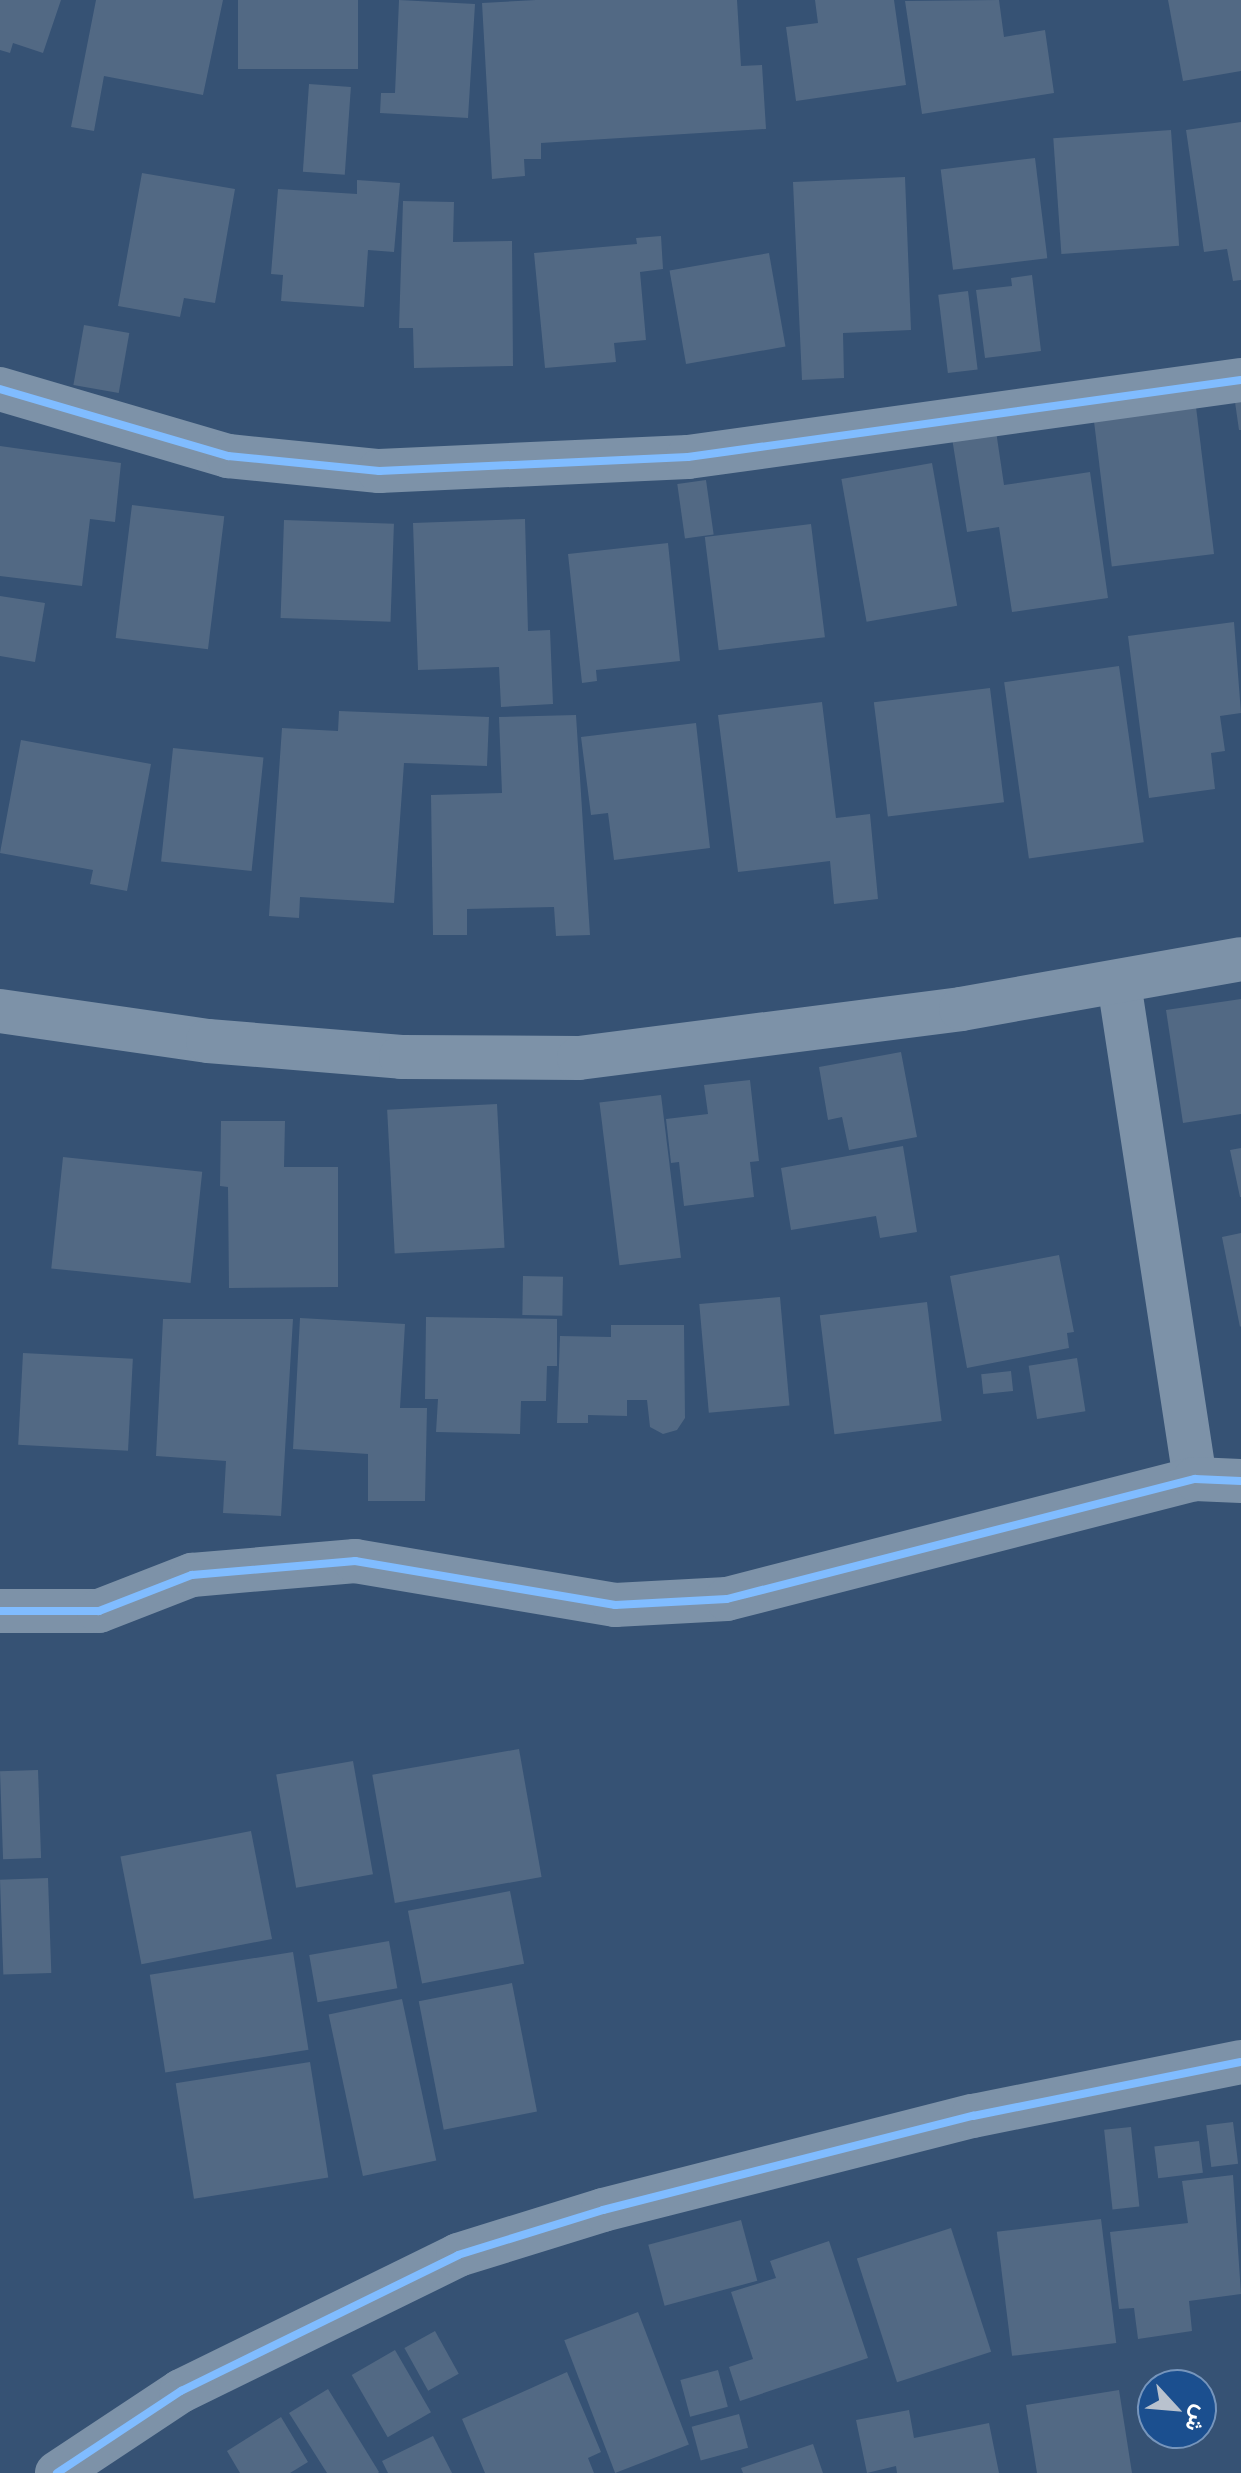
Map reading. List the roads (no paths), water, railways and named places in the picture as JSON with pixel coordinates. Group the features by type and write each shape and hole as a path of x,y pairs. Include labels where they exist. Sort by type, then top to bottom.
{"street":[{"path":"0,389 228,456 379,471 688,457 1241,380"},
{"path":"0,1011 208,1041 386,1056 579,1058 945,1012 1241,959"},
{"path":"1119,983 1195,1479"},
{"path":"0,1611 99,1611 192,1575 355,1561 615,1605 727,1599 1195,1479 1241,1481"},
{"path":"57,2473 181,2391 458,2255 603,2210 973,2116 1241,2062"}]}
